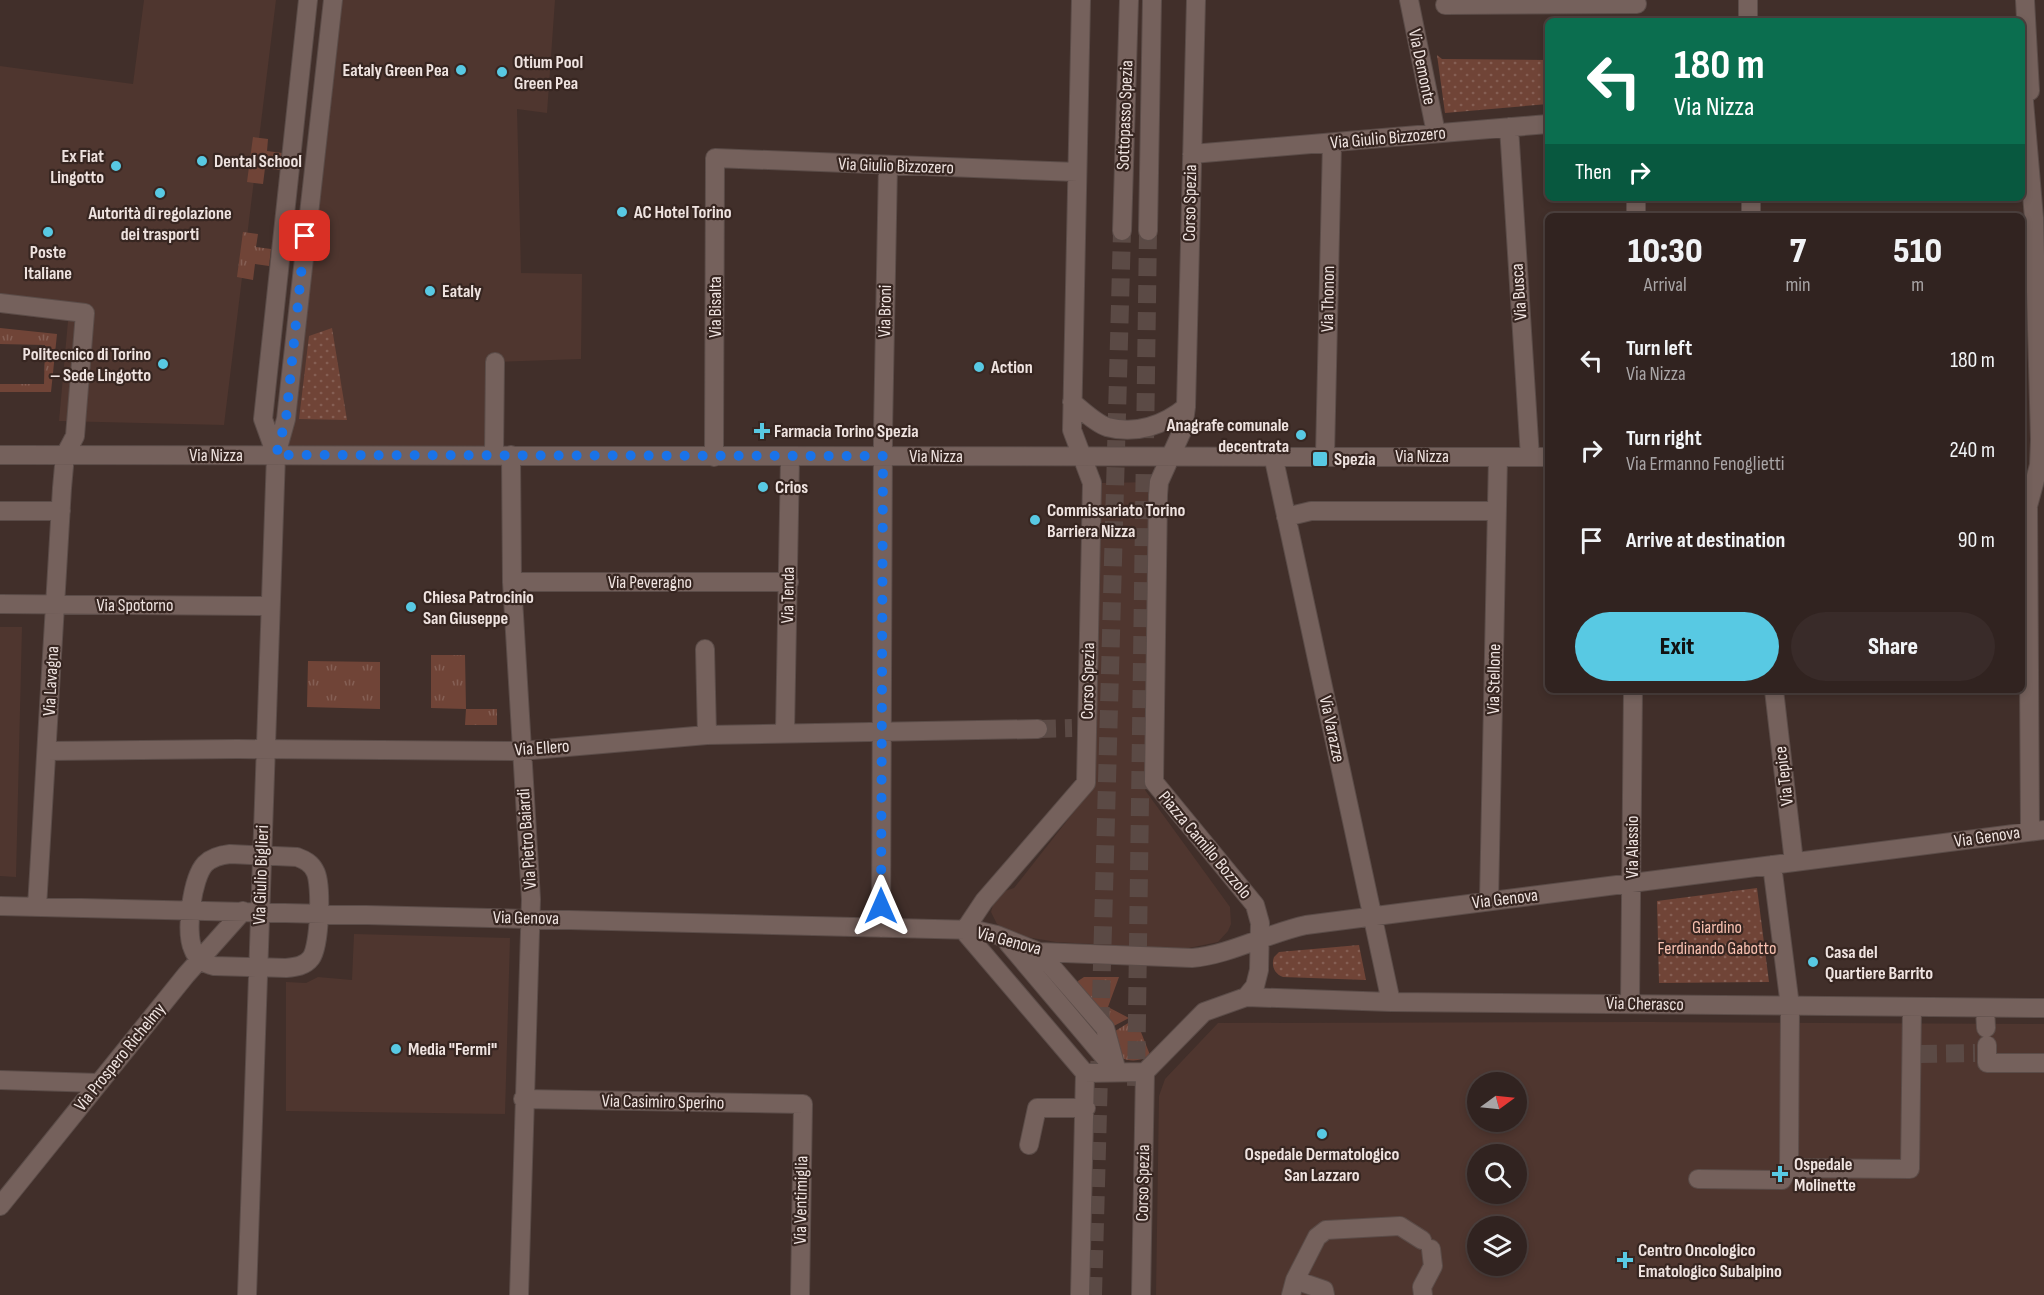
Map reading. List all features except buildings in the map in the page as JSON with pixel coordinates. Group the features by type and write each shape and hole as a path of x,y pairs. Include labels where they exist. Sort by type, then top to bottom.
{"street":[{"path":"276,455 263,419 308,0"},
{"path":"276,455 286,419 333,0"},
{"name":"Corso Spezia","path":"964,931 984,901 1086,783 1080,728 1092,483 1072,430 1081,0"},
{"name":"Sottopasso Spezia","path":"1122,231 1129,0"},
{"name":"Sottopasso Spezia","path":"1148,231 1152,0"},
{"name":"Corso Spezia","path":"1154,782 1159,482 1183,429 1186,407 1196,0"},
{"name":"Via Demonte","path":"1408,0 1436,133"},
{"path":"1748,0 1748,18"},
{"path":"2016,0 2017,18"},
{"path":"2025,0 2032,129 2028,146"},
{"path":"1444,5 1637,8"},
{"path":"2025,112 2039,218 2035,465 2031,506 2037,703 2037,830"},
{"name":"Via Giulio Bizzozero","path":"1192,154 1545,124"},
{"name":"Via Busca","path":"1509,127 1539,457"},
{"name":"Via Thonon","path":"1325,456 1332,143"},
{"name":"Via Giulio Bizzozero","path":"715,158 1077,172"},
{"name":"Via Bisalta","path":"714,457 715,158"},
{"name":"Via Broni","path":"881,928 883,456 888,165"},
{"name":"Via Lavagna","path":"0,303 85,313 75,436 65,455 37,907"},
{"name":"Via Pietro Baiardi","path":"495,362 512,582 530,919 519,1295"},
{"path":"1072,402 1106,427 1156,426 1186,407"},
{"name":"Via Nizza","path":"0,454 790,458 1082,455 1539,457"},
{"name":"Via Giulio Biglieri","path":"247,1295 259,968 251,911 261,855 276,455"},
{"name":"Via Varazze","path":"1273,455 1391,1002"},
{"name":"Via Stellone","path":"1489,901 1498,457"},
{"name":"Via Tenda","path":"785,732 790,458"},
{"path":"0,511 61,511"},
{"path":"1286,517 1311,511 1497,511"},
{"name":"Via Peveragno","path":"512,582 789,582"},
{"name":"Via Spotorno","path":"0,604 270,606"},
{"path":"705,649 707,735"},
{"name":"Via Alassio","path":"1630,1004 1632,693"},
{"name":"Via Tepice","path":"1774,693 1794,862"},
{"name":"Via Ellero","path":"46,751 265,749 521,751 707,735 1038,729"},
{"name":"Piazza Camillo Bozzolo","path":"1154,782 1255,905 1259,914 1258,978 1246,997"},
{"name":"Via Genova","path":"0,906 318,912 964,931 986,932 1039,952 1192,958 1209,956 1258,938 1306,925 2037,830"},
{"path":"230,854 261,855 297,857 310,865 319,883 316,949 309,961 296,967 259,968 214,966 200,959 190,942 191,910 195,883 204,865 210,860 230,854"},
{"path":"1698,1179 1782,1180 1789,1168 1790,1006 1772,865"},
{"name":"Via Prospero Richelmy","path":"0,1206 200,959 251,911"},
{"path":"964,931 1085,1073 1080,1295"},
{"path":"1006,940 1117,1072"},
{"path":"1039,952 1105,1028 1117,1072"},
{"path":"1085,1073 1145,1072 1204,1012 1246,997"},
{"name":"Via Cherasco","path":"1246,997 1391,1002 2044,1008"},
{"path":"1789,1168 1910,1169 1915,1054 1912,1007"},
{"path":"1985,1008 1984,1045 1987,1063 2044,1063"},
{"name":"Corso Spezia","path":"1141,1295 1145,1072"},
{"path":"0,1080 99,1083"},
{"name":"Via Casimiro Sperino","path":"523,1099 803,1104"},
{"name":"Via Ventimiglia","path":"800,1295 803,1104"},
{"path":"1029,1145 1037,1108 1086,1108"},
{"path":"1325,1295 1324,1290 1293,1287 1317,1237 1326,1230 1400,1226 1426,1245 1433,1266 1422,1287 1423,1295"}],"shaded area":[{"name":"Ex Fiat Lingotto","path":"144,0 276,0 224,425 59,421 68,321 0,313 0,66 133,84"},
{"path":"333,0 555,0 547,113 517,109 521,273 582,274 581,359 495,362 494,455 287,451"},
{"path":"1152,482 1145,790 1230,907 1231,924 1218,942 1184,949 1056,942 1021,936 997,924 991,912 994,901 999,893 1014,888 1092,789 1101,483"},
{"path":"0,627 22,627 16,877 0,876"},
{"name":"Media \"Fermi\"","path":"354,934 510,938 505,1114 286,1111 286,982 306,983 318,977 352,980"},
{"name":"Ospedale Molinette","path":"1218,1023 2044,1024 2044,1295 1156,1295 1159,1096 1165,1079"}],"green space":[{"path":"1437,55 1442,59 1545,60 1545,104 1445,113"},
{"path":"253,137 268,139 267,151 282,153 280,170 265,168 263,184 247,182"},
{"path":"243,232 258,234 256,247 271,249 269,266 255,264 253,280 237,277"},
{"path":"0,328 57,334 51,392 0,392 0,384 44,384 45,345 0,344"},
{"path":"332,328 347,420 299,419 309,336"},
{"path":"431,655 465,655 466,709 431,708"},
{"path":"308,661 380,662 380,709 307,707"},
{"path":"466,709 497,709 497,725 465,725"},
{"name":"Giardino Ferdinando Gabotto","path":"1757,888 1769,982 1659,983 1657,901"},
{"path":"1359,945 1366,980 1283,977 1277,974 1273,966 1274,957 1279,952"},
{"path":"1084,977 1119,977 1108,1007 1129,1018 1110,1028 1078,985 1078,981"},
{"path":"1133,1020 1137,1022 1150,1055 1140,1060 1121,1058 1112,1033"}],"tunnel":[{"path":"1093,1295 1122,231"},
{"path":"1136,1086 1148,231"},
{"path":"1038,729 1072,728"},
{"path":"1919,1054 1975,1053"}],"place":[{"name":"Eataly Green Pea","path":"461,70"},
{"name":"Otium Pool Green Pea","path":"502,72"},
{"name":"Dental School","path":"202,161"},
{"name":"Ex Fiat Lingotto","path":"116,166"},
{"name":"Autorità di regolazione dei trasporti","path":"160,193"},
{"name":"AC Hotel Torino","path":"622,212"},
{"name":"Poste Italiane","path":"48,232"},
{"name":"Eataly","path":"430,291"},
{"name":"Politecnico di Torino – Sede Lingotto","path":"163,364"},
{"name":"Action","path":"979,367"},
{"name":"Farmacia Torino Spezia","path":"762,431"},
{"name":"Anagrafe comunale decentrata","path":"1301,435"},
{"name":"Spezia","path":"1320,459"},
{"name":"Crios","path":"763,487"},
{"name":"Commissariato Torino Barriera Nizza","path":"1035,520"},
{"name":"Chiesa Patrocinio San Giuseppe","path":"411,607"},
{"name":"Casa del Quartiere Barrito","path":"1813,962"},
{"name":"Media \"Fermi\"","path":"396,1049"},
{"name":"Ospedale Dermatologico San Lazzaro","path":"1322,1134"},
{"name":"Ospedale Molinette","path":"1780,1174"},
{"name":"Centro Oncologico Ematologico Subalpino","path":"1625,1260"}],"route":[{"path":"305,236 286,419 276,455 790,458 883,456 881,906"}]}
